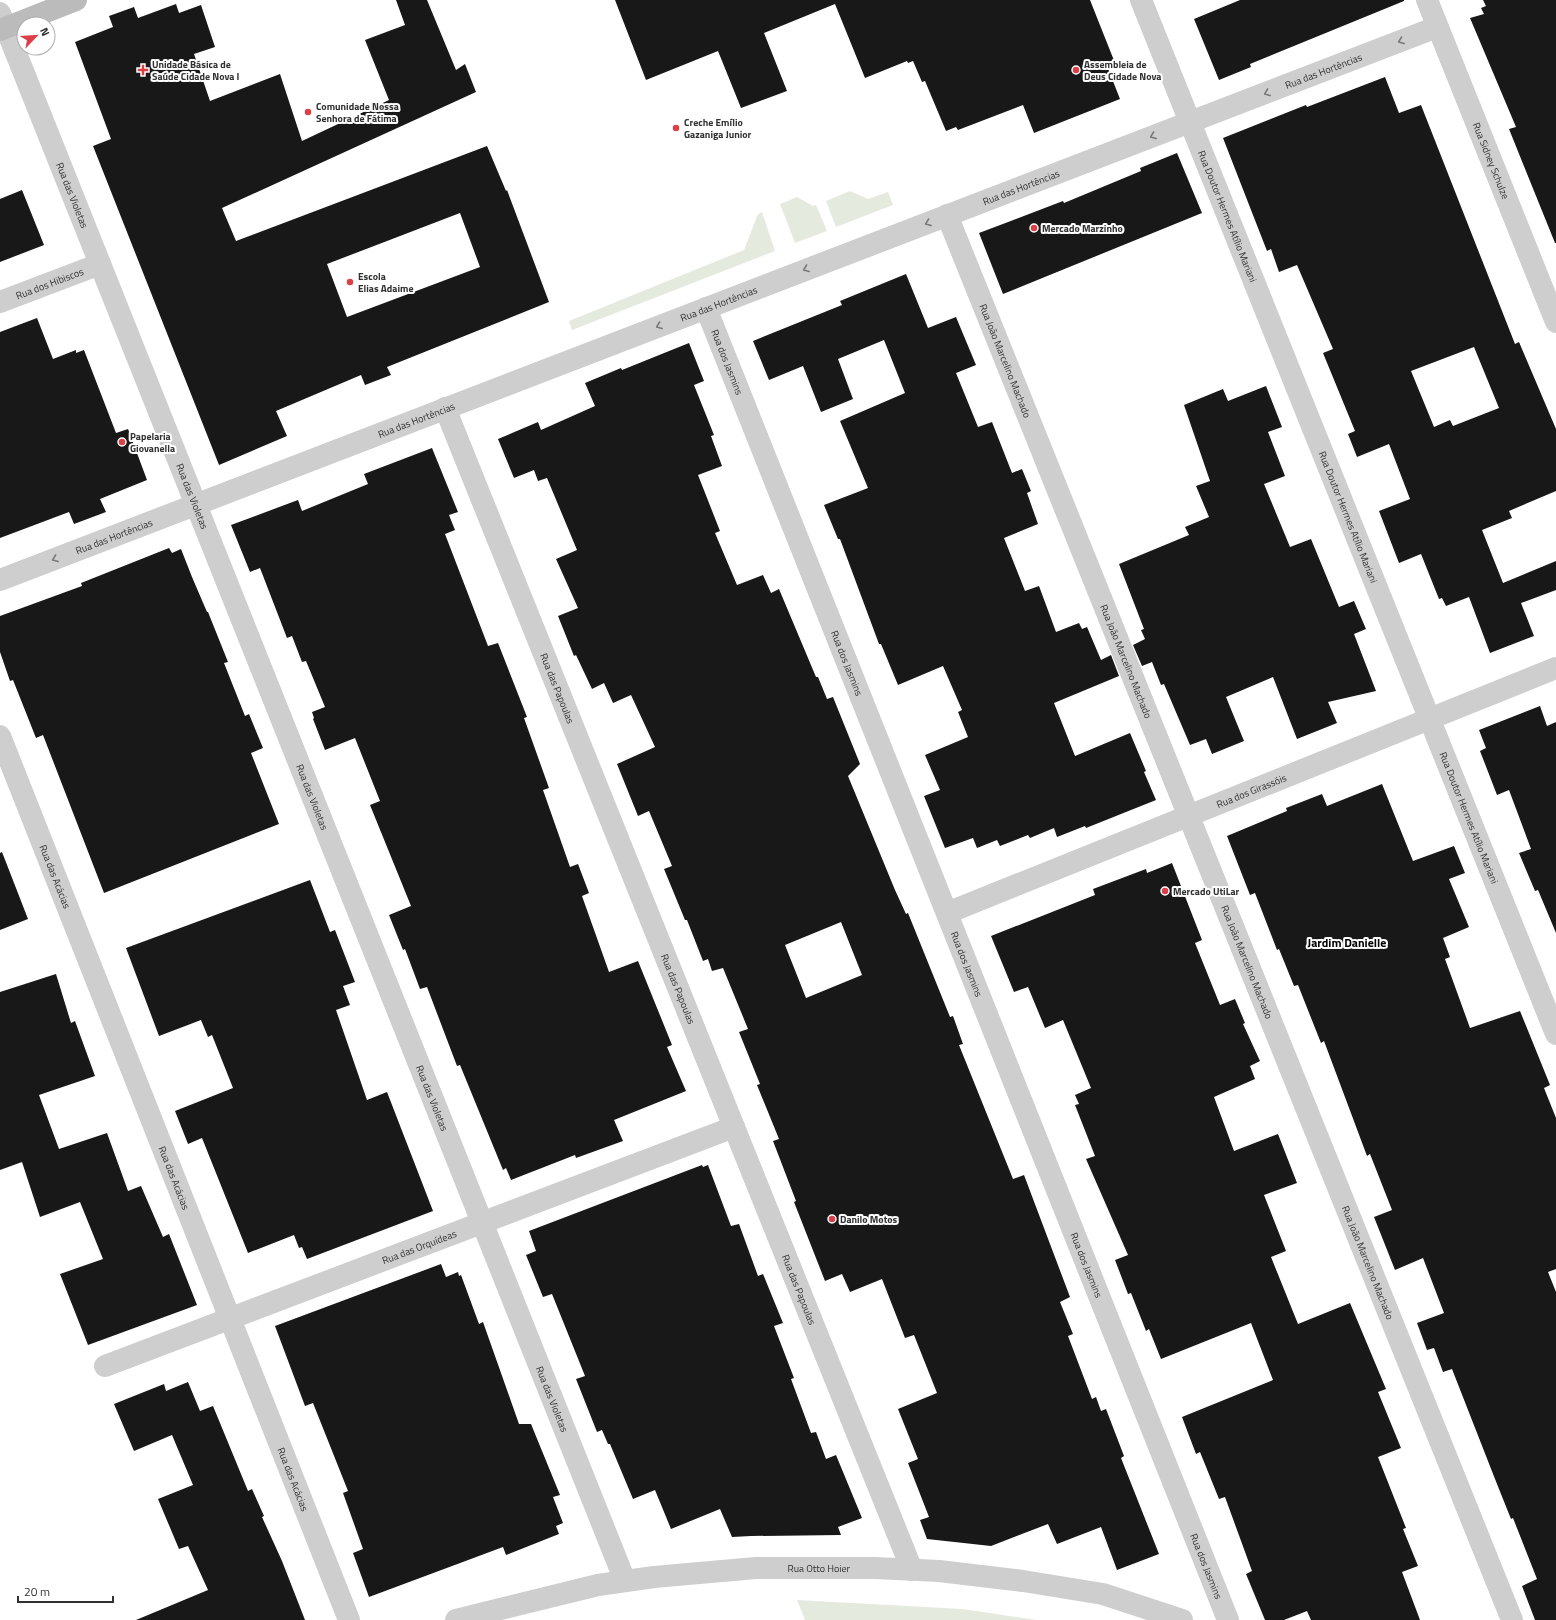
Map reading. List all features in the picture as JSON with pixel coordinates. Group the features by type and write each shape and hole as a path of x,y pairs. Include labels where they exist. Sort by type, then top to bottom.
{"main road":[{"path":"2,24 76,0"}],"street":[{"name":"Rua Doutor Hermes Atílio Mariani","path":"1141,0 1556,1034"},
{"name":"Rua Sidney Schulze","path":"1426,0 1556,322"},
{"name":"Rua das Violetas","path":"2,24 196,504 625,1582"},
{"name":"Rua das Hortências","path":"0,580 1437,27"},
{"name":"Rua João Marcelino Machado","path":"947,215 1512,1620"},
{"name":"Rua dos Hibiscos","path":"0,302 100,264"},
{"name":"Rua dos Jasmins","path":"706,308 1228,1620"},
{"name":"Rua das Papoulas","path":"445,408 912,1570"},
{"name":"Rua dos Girassóis","path":"947,913 1556,668"},
{"name":"Rua das Acácias","path":"0,736 349,1620"},
{"name":"Rua das Orquídeas","path":"105,1366 734,1127"},
{"name":"Rua Otto Hoier","path":"456,1620 598,1585 654,1577 756,1568 874,1568 939,1571 1023,1581 1103,1594 1182,1620"}],"shaded area":[{"path":"850,191 868,199 888,192 893,205 836,227 826,201"},
{"path":"797,197 813,206 816,205 827,231 795,243 780,204"},
{"path":"762,212 775,251 572,330 569,321 744,250 758,214"},
{"path":"797,1600 962,1609 1037,1620 805,1620"}],"building":[{"path":"396,0 427,0 456,70 465,64 476,92 222,208 236,241 487,146 506,191 507,190 549,302 387,367 391,375 365,385 361,375 276,411 287,436 219,465 93,146 111,139 75,42 113,27 109,16 134,7 138,18 176,4 179,13 201,5 215,47 194,54 210,101 280,74 302,141 389,100 365,40 405,25","holes":["460,213 480,267 347,317 327,264"]},
{"path":"615,0 1090,0 1115,63 1107,66 1120,99 1034,133 1023,105 958,130 956,127 946,131 925,81 922,82 913,61 908,63 907,61 865,78 835,4 764,33 787,91 741,108 718,51 646,80"},
{"path":"1240,0 1404,1 1250,64 1251,67 1219,80 1194,19"},
{"path":"1483,0 1556,0 1556,243 1509,129 1516,127 1470,18 1484,14 1481,8 1486,6"},
{"path":"1385,77 1399,113 1421,105 1515,344 1519,342 1556,429 1556,491 1509,511 1512,518 1482,530 1503,583 1556,561 1556,590 1521,603 1534,636 1490,653 1469,597 1446,606 1442,598 1439,599 1421,554 1399,563 1379,511 1410,499 1389,444 1357,457 1348,434 1355,431 1323,353 1333,349 1297,265 1279,272 1271,249 1267,251 1223,138 1306,105 1307,107","holes":["1474,347 1499,408 1453,426 1450,420 1434,427 1411,371"]},
{"path":"1177,153 1202,213 1003,294 979,233 1063,201 1064,203 1141,171 1140,168"},
{"path":"22,190 44,245 0,262 0,199"},
{"path":"906,274 928,328 956,317 976,365 956,373 978,427 992,422 1012,473 1022,469 1031,491 1027,493 1038,524 1004,538 1025,591 1039,586 1056,632 1079,623 1082,629 1087,627 1101,660 1111,655 1119,676 1054,703 1075,756 1130,733 1156,800 1086,828 1085,826 1057,837 1054,828 1030,838 1028,835 1000,846 997,840 977,848 973,838 945,848 924,796 940,790 925,755 968,737 958,712 962,710 943,666 898,685 881,644 879,644 840,539 838,539 824,505 868,488 840,421 905,393 884,340 838,359 853,399 821,412 803,366 769,380 753,341 842,305 840,301"},
{"path":"37,318 53,359 76,350 76,353 84,350 116,433 128,429 147,480 100,499 106,512 74,524 69,512 0,538 0,332"},
{"path":"689,343 704,381 694,385 714,435 711,436 722,466 698,475 720,531 715,533 737,585 763,575 771,593 779,589 816,677 818,677 827,699 833,697 860,764 848,776 895,890 906,914 908,913 950,1017 953,1016 963,1044 959,1045 1013,1179 1024,1175 1070,1297 1060,1302 1073,1334 1068,1336 1092,1399 1096,1397 1101,1411 1106,1409 1124,1456 1121,1458 1159,1554 1117,1570 1101,1527 1057,1544 1048,1524 991,1546 927,1539 920,1520 929,1517 908,1463 918,1459 898,1409 937,1393 914,1335 905,1338 882,1279 850,1292 842,1274 825,1281 794,1202 796,1201 773,1141 779,1139 757,1085 760,1084 739,1032 748,1029 723,968 712,971 708,959 703,961 687,920 685,920 664,869 672,866 649,811 638,816 617,764 655,747 631,695 613,703 604,683 592,689 576,655 574,656 558,616 578,608 556,559 577,550 547,478 538,481 534,470 514,478 498,439 538,422 541,430 595,406 585,383 621,368 622,370","holes":["841,922 862,975 806,998 785,945"]},
{"path":"1266,386 1282,427 1268,432 1285,476 1264,484 1290,547 1311,539 1339,607 1354,601 1366,629 1354,634 1376,691 1328,702 1337,723 1297,739 1273,677 1226,697 1244,741 1212,754 1206,739 1190,745 1164,684 1161,685 1152,662 1142,666 1133,645 1145,639 1141,630 1144,629 1119,564 1189,535 1185,527 1209,517 1196,486 1210,481 1184,405 1223,389 1228,401"},
{"path":"432,448 458,512 449,515 455,530 445,534 488,646 498,643 527,717 524,718 549,788 543,790 570,867 578,864 589,893 582,896 609,972 638,961 672,1045 667,1047 686,1091 614,1120 623,1141 576,1158 575,1155 511,1180 506,1168 503,1170 460,1065 457,1066 427,987 420,989 405,949 403,950 389,915 411,906 370,805 380,801 355,738 325,750 313,719 312,712 325,707 306,661 302,662 292,636 287,638 260,568 250,572 231,525 298,500 302,511 368,484 364,474"},
{"path":"169,548 172,553 181,549 228,662 224,663 245,716 249,714 263,748 251,753 279,824 104,893 43,735 36,738 13,680 10,681 0,652 0,616 82,586 81,583"},
{"path":"1540,706 1547,726 1556,722 1556,933 1538,890 1535,891 1519,853 1531,849 1509,790 1497,795 1480,751 1486,748 1479,730"},
{"path":"1382,784 1413,861 1454,846 1465,873 1449,879 1469,927 1443,938 1450,957 1445,959 1470,1028 1520,1011 1550,1085 1544,1088 1556,1118 1556,1269 1548,1272 1556,1292 1556,1620 1535,1620 1522,1586 1537,1579 1513,1518 1511,1519 1452,1369 1443,1372 1434,1348 1427,1350 1417,1323 1444,1313 1423,1258 1395,1270 1374,1217 1392,1210 1370,1154 1367,1156 1324,1041 1321,1043 1298,985 1294,986 1279,949 1277,950 1255,893 1250,895 1227,836 1287,811 1286,808 1322,794 1327,806"},
{"path":"2,852 28,919 0,930 0,853"},
{"path":"1172,863 1202,940 1195,943 1220,1005 1235,999 1245,1023 1243,1024 1260,1061 1250,1066 1255,1079 1214,1097 1234,1151 1278,1134 1297,1183 1264,1195 1286,1251 1271,1257 1298,1324 1350,1303 1386,1389 1378,1392 1401,1448 1378,1457 1406,1528 1403,1529 1418,1566 1402,1572 1420,1620 1311,1620 1307,1611 1284,1620 1265,1620 1246,1574 1252,1571 1225,1497 1219,1499 1200,1452 1196,1454 1182,1417 1273,1380 1251,1323 1161,1359 1149,1329 1146,1331 1131,1293 1128,1294 1115,1260 1128,1255 1086,1159 1095,1156 1075,1105 1079,1104 1075,1095 1091,1088 1063,1020 1045,1028 1028,987 1014,992 991,936 1095,895 1093,889 1146,869 1147,873"},
{"path":"310,880 330,932 335,930 355,982 343,986 350,1005 336,1010 367,1100 387,1092 433,1211 307,1259 302,1247 299,1248 294,1235 248,1253 202,1138 188,1144 175,1111 233,1088 212,1035 208,1037 201,1020 159,1036 126,948"},
{"path":"56,974 71,1023 75,1021 95,1076 39,1095 59,1149 107,1133 128,1191 141,1186 163,1237 169,1234 197,1305 88,1345 60,1274 103,1259 80,1202 40,1217 22,1162 0,1170 0,992"},
{"path":"702,1165 703,1167 708,1165 731,1226 739,1224 758,1276 763,1274 783,1323 774,1326 794,1378 791,1379 811,1433 816,1432 826,1459 836,1455 862,1518 838,1527 841,1535 732,1537 720,1509 671,1529 655,1490 633,1499 610,1444 608,1444 602,1430 597,1432 576,1379 585,1376 552,1294 543,1297 526,1255 536,1251 529,1231"},
{"path":"441,1264 446,1277 458,1272 459,1276 461,1275 479,1324 483,1322 519,1424 531,1424 560,1495 553,1497 563,1523 556,1526 559,1534 506,1555 503,1547 369,1597 353,1553 363,1549 343,1493 348,1491 313,1403 305,1406 275,1326"},
{"path":"188,1382 200,1411 213,1406 248,1491 252,1489 264,1516 262,1517 282,1561 305,1620 136,1620 208,1590 188,1546 179,1549 158,1499 193,1485 172,1435 134,1451 114,1404 164,1384 166,1391"}],"place":[{"name":"Unidade Básica de Saúde Cidade Nova I","path":"143,70"},
{"name":"Assembleia de Deus Cidade Nova","path":"1076,70"},
{"name":"Comunidade Nossa Senhora de Fátima","path":"308,112"},
{"name":"Creche Emílio Gazaniga Junior","path":"676,128"},
{"name":"Mercado Marzinho","path":"1034,228"},
{"name":"Escola Elias Adaime","path":"350,282"},
{"name":"Papelaria Giovanella","path":"122,442"},
{"name":"Mercado UtiLar","path":"1165,891"},
{"name":"Danilo Motos","path":"832,1219"}],"district":[{"name":"Jardim Danielle","path":"1347,942"}]}
